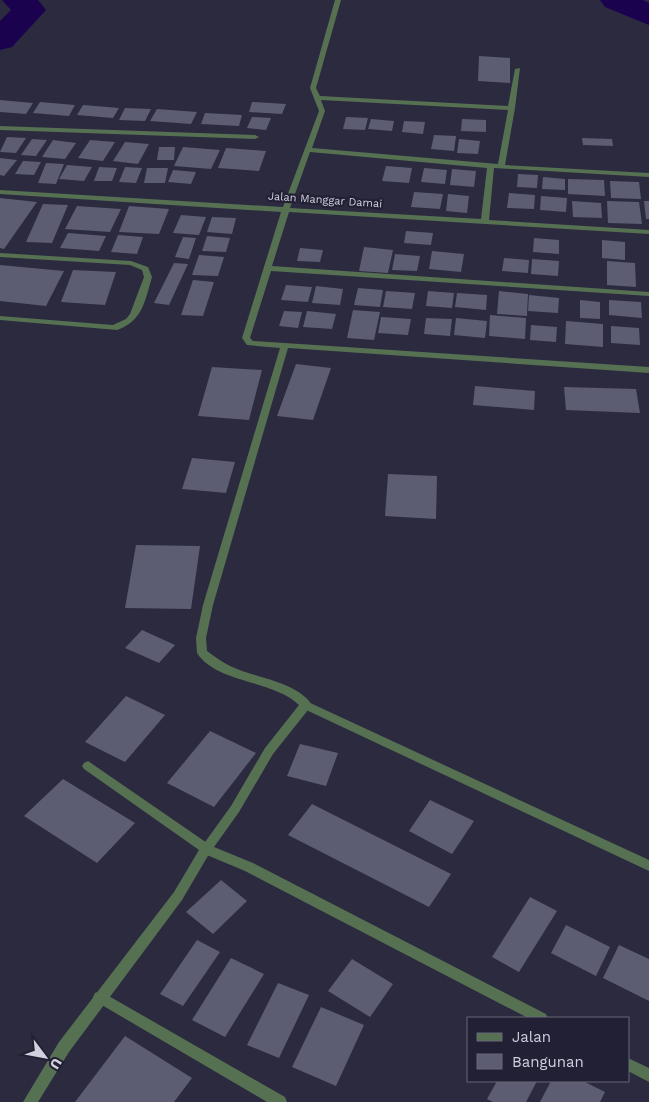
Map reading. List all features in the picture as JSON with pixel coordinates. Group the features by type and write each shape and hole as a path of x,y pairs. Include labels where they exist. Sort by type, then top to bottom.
{"street":[{"path":"338,0 313,88 322,111 286,208 246,338 250,343 284,347 649,370"},
{"path":"502,167 518,69"},
{"path":"317,98 512,108"},
{"path":"0,128 255,137"},
{"path":"309,150 502,167 649,175"},
{"path":"485,222 491,166"},
{"name":"Jalan Manggar Damai","path":"0,192 286,208 649,232"},
{"path":"0,255 131,263 144,269 148,277 132,320 125,326 114,328 0,318"},
{"path":"268,268 649,294"},
{"path":"284,347 208,605 201,645 202,653 211,663 299,696 306,705 649,866"},
{"path":"30,1102 64,1047 178,896 206,849 235,809 269,752 306,705"},
{"path":"88,766 206,849 258,871 539,1017"},
{"path":"100,997 280,1102"},
{"path":"629,1065 649,1075"}],"building":[{"path":"479,56 510,58 510,83 478,81"},
{"path":"0,100 33,103 26,114 0,112"},
{"path":"40,102 75,105 69,116 33,113"},
{"path":"252,102 286,104 282,114 249,112"},
{"path":"83,105 119,108 113,118 77,115"},
{"path":"125,108 151,109 145,121 119,120"},
{"path":"157,109 197,112 191,124 150,121"},
{"path":"205,113 242,115 239,126 201,124"},
{"path":"252,117 271,118 266,130 247,128"},
{"path":"346,117 368,118 365,130 343,129"},
{"path":"371,119 394,121 392,131 368,129"},
{"path":"462,119 486,120 486,132 461,131"},
{"path":"404,121 425,122 423,134 402,132"},
{"path":"434,135 456,136 454,151 431,149"},
{"path":"7,137 26,138 16,153 0,152"},
{"path":"582,138 612,139 613,146 583,145"},
{"path":"32,139 47,140 36,156 21,155"},
{"path":"459,139 480,141 478,154 457,153"},
{"path":"53,140 76,143 65,159 42,157"},
{"path":"90,140 115,142 103,161 78,158"},
{"path":"125,142 149,144 138,164 113,161"},
{"path":"159,147 175,147 174,160 157,160"},
{"path":"183,147 220,150 211,169 174,166"},
{"path":"226,148 266,151 259,171 218,168"},
{"path":"0,158 17,160 4,176 0,175"},
{"path":"23,161 41,162 34,175 15,174"},
{"path":"46,163 64,164 56,184 38,183"},
{"path":"67,165 92,167 84,181 59,179"},
{"path":"386,166 412,168 409,183 382,181"},
{"path":"99,167 117,168 112,181 94,181"},
{"path":"125,167 142,168 136,183 119,182"},
{"path":"147,168 168,168 165,183 144,183"},
{"path":"424,168 447,170 445,184 421,182"},
{"path":"452,169 476,171 474,187 450,185"},
{"path":"173,170 196,172 191,184 168,182"},
{"path":"518,174 538,175 537,188 517,187"},
{"path":"543,177 565,179 565,190 542,189"},
{"path":"568,179 604,180 605,196 568,194"},
{"path":"610,181 639,182 641,199 611,198"},
{"path":"414,192 443,194 440,209 411,207"},
{"path":"509,193 535,195 534,209 507,208"},
{"path":"448,194 469,196 467,213 446,211"},
{"path":"541,196 567,198 566,212 540,210"},
{"path":"0,198 37,202 4,249 0,248"},
{"path":"572,201 601,203 602,218 573,217"},
{"path":"607,201 639,202 642,224 608,223"},
{"path":"644,201 649,201 649,219 646,219"},
{"path":"43,204 68,205 52,243 26,242"},
{"path":"77,206 121,209 110,232 65,229"},
{"path":"129,206 169,209 159,234 119,232"},
{"path":"181,215 206,217 199,235 173,233"},
{"path":"212,217 236,218 232,234 207,232"},
{"path":"406,231 433,233 431,245 404,243"},
{"path":"68,233 106,236 99,251 60,248"},
{"path":"118,235 143,237 137,254 111,252"},
{"path":"207,236 230,238 226,252 202,251"},
{"path":"183,237 196,238 189,259 175,257"},
{"path":"534,238 559,240 559,254 533,252"},
{"path":"602,240 625,242 625,260 602,258"},
{"path":"364,247 393,250 388,273 359,271"},
{"path":"300,248 323,250 320,262 297,261"},
{"path":"432,251 464,254 461,272 429,269"},
{"path":"395,254 420,256 417,271 392,270"},
{"path":"199,255 224,257 218,276 192,275"},
{"path":"504,258 529,260 528,273 502,271"},
{"path":"532,259 559,261 558,276 531,274"},
{"path":"607,261 635,263 636,287 607,285"},
{"path":"174,263 188,264 169,305 154,303"},
{"path":"0,265 64,271 46,306 0,301"},
{"path":"73,270 116,272 105,305 61,302"},
{"path":"193,280 214,282 203,316 181,315"},
{"path":"286,285 312,287 308,302 281,300"},
{"path":"316,286 343,289 340,305 312,303"},
{"path":"358,288 383,290 380,307 354,305"},
{"path":"386,291 415,293 412,309 383,307"},
{"path":"428,291 454,293 452,308 426,306"},
{"path":"499,291 528,294 527,316 497,314"},
{"path":"457,293 487,295 486,310 455,307"},
{"path":"529,295 559,298 558,313 528,311"},
{"path":"580,300 600,302 600,319 580,318"},
{"path":"609,300 641,302 642,318 609,315"},
{"path":"353,310 380,312 374,340 347,338"},
{"path":"284,311 302,312 298,328 279,326"},
{"path":"307,311 336,314 332,329 303,327"},
{"path":"490,315 526,318 525,339 489,336"},
{"path":"381,317 411,319 408,335 378,333"},
{"path":"426,318 452,319 450,336 424,334"},
{"path":"456,318 487,321 485,338 454,335"},
{"path":"566,321 603,324 603,347 565,344"},
{"path":"531,325 557,327 556,342 530,340"},
{"path":"611,326 639,328 640,345 611,343"},
{"path":"296,364 331,368 313,420 277,416"},
{"path":"212,367 262,370 249,420 198,416"},
{"path":"475,386 535,391 534,410 473,405"},
{"path":"564,387 636,389 640,413 566,410"},
{"path":"192,458 235,462 226,493 182,489"},
{"path":"388,474 437,476 436,519 385,516"},
{"path":"136,545 200,546 191,609 125,608"},
{"path":"142,630 175,645 159,663 125,648"},
{"path":"126,696 165,715 125,762 85,742"},
{"path":"210,731 256,753 214,807 167,783"},
{"path":"300,744 338,753 326,786 287,776"},
{"path":"63,779 135,823 97,863 24,816"},
{"path":"430,800 474,821 452,854 409,831"},
{"path":"312,804 451,874 429,907 288,835"},
{"path":"221,880 247,901 213,934 186,912"},
{"path":"530,897 557,911 519,972 492,957"},
{"path":"566,925 610,947 596,976 551,953"},
{"path":"197,940 220,952 183,1006 160,994"},
{"path":"619,945 649,959 649,1001 603,978"},
{"path":"231,958 264,974 225,1037 192,1020"},
{"path":"352,959 393,984 370,1017 328,991"},
{"path":"278,983 309,995 279,1058 247,1045"},
{"path":"321,1007 364,1025 336,1086 292,1067"},
{"path":"125,1036 192,1078 174,1102 75,1102"},
{"path":"496,1082 536,1082 526,1102 493,1102 487,1099"},
{"path":"550,1082 585,1082 605,1092 600,1102 540,1102"}],"waterway":[{"path":"0,40 30,10 18,0"},
{"path":"616,0 649,15"}]}
